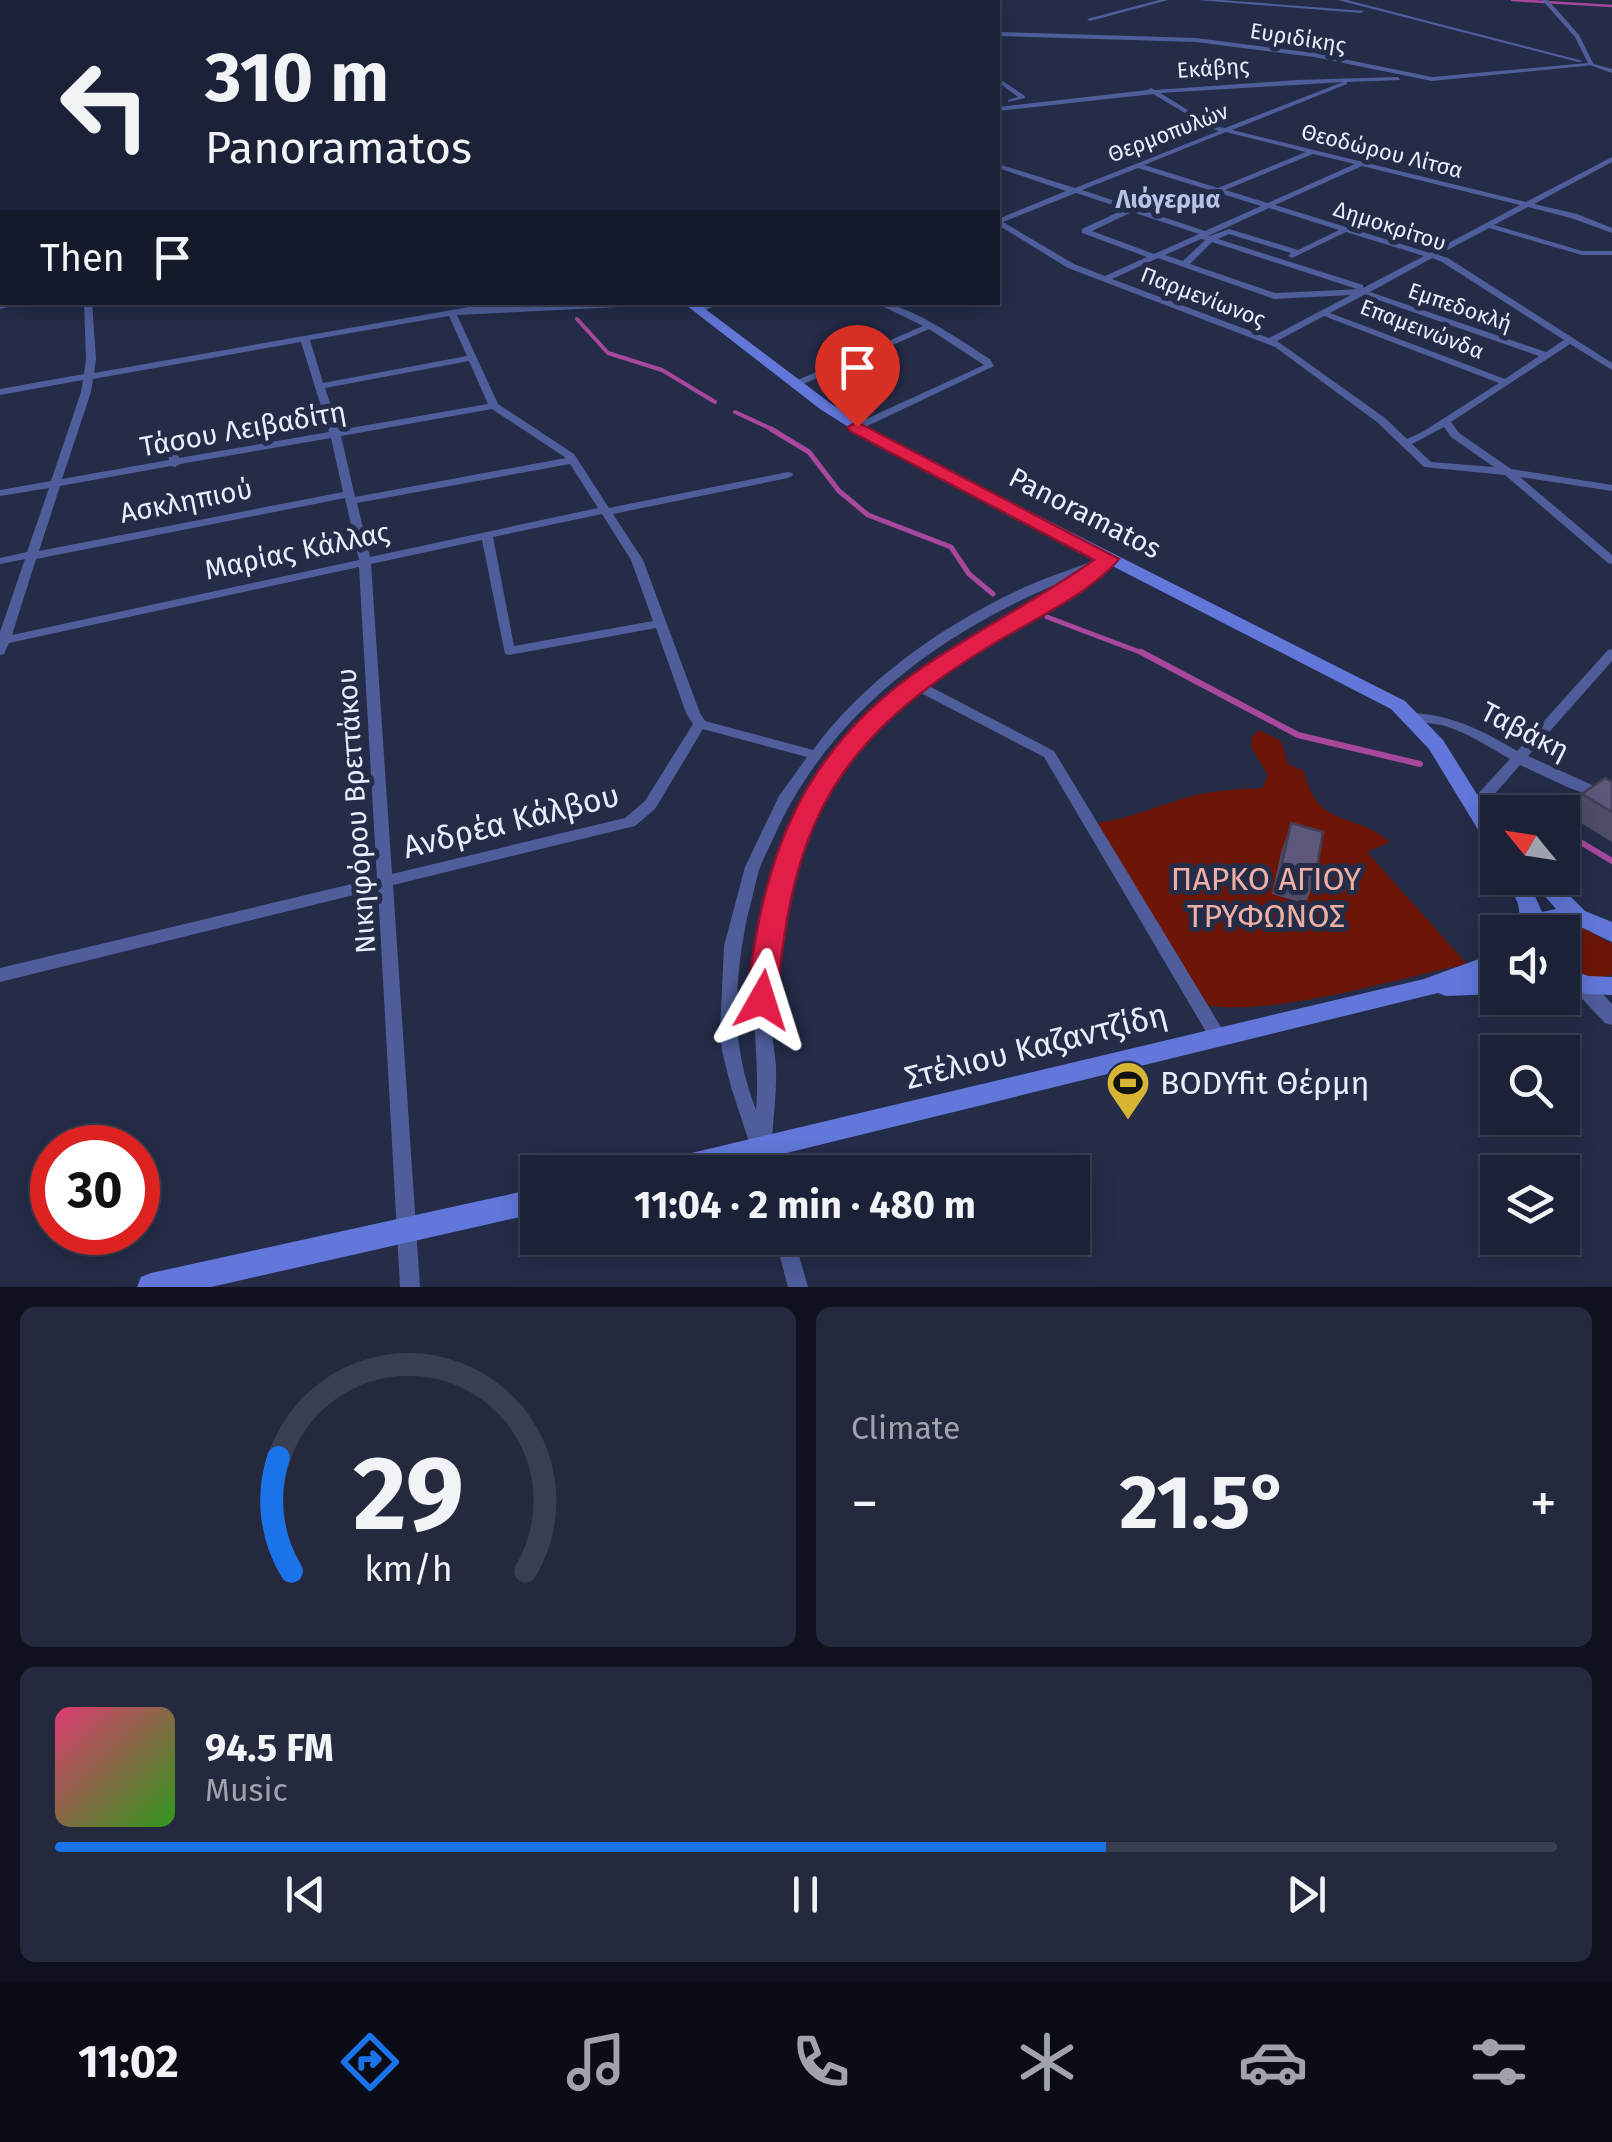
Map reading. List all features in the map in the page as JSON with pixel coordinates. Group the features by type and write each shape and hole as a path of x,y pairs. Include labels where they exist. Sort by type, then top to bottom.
{"main road":[{"name":"Panoramatos","path":"693,306 857,427 1108,559 1356,682 1413,717 1480,799"},
{"name":"Panoramatos","path":"1454,771 1480,815"},
{"path":"1557,895 1581,918 1612,933"},
{"path":"1581,918 1612,922"},
{"name":"Στέλιου Καζαντζίδη","path":"787,1155 1218,1037 1426,988 1480,968"},
{"path":"1580,981 1612,986"},
{"name":"Στέλιου Καζαντζίδη","path":"1426,988 1480,986"},
{"path":"151,1287 520,1204"}],"street":[{"path":"1090,19 1164,0"},
{"path":"1200,0 1393,14"},
{"path":"1341,0 1612,71"},
{"path":"1548,3 1578,36 1592,64"},
{"name":"Ευριδίκης","path":"1000,34 1196,40 1314,55 1432,79 1592,64"},
{"name":"Εκάβης","path":"1000,108 1151,90 1432,79"},
{"name":"Θερμοπυλών","path":"1000,220 1350,80"},
{"path":"1000,81 1023,97 1000,107"},
{"name":"Θεοδώρου Λίτσα","path":"1151,90 1210,126 1526,205 1612,231"},
{"path":"1219,190 1312,152"},
{"path":"1271,341 1612,158"},
{"path":"1105,279 1361,164"},
{"name":"Δημοκρίτου","path":"1136,165 1445,260 1612,367"},
{"name":"Εμπεδοκλή","path":"1000,167 1547,356"},
{"path":"1131,209 1085,231 1274,296 1365,291"},
{"name":"Παρμενίωνος","path":"1000,222 1068,264 1271,341 1381,420 1428,465 1507,471"},
{"path":"1488,225 1582,253 1612,253"},
{"path":"1281,262 1346,229"},
{"path":"1184,265 1206,236 1229,230 1298,253"},
{"path":"1,644 57,484 89,376 88,305"},
{"path":"0,392 452,314 607,305"},
{"path":"857,427 985,369 989,363 930,326 884,305"},
{"name":"Επαμεινώνδα","path":"1324,313 1506,382"},
{"path":"452,314 494,406 566,452 636,560 700,724 812,754"},
{"path":"796,384 930,326"},
{"name":"Νικηφόρου Βρεττάκου","path":"305,339 336,436 365,562 410,1287"},
{"path":"1406,443 1446,422 1571,340"},
{"path":"320,386 471,358"},
{"name":"Τάσου Λειβαδίτη","path":"0,493 494,406"},
{"path":"1446,422 1451,432 1507,471 1612,561"},
{"path":"171,435 175,464"},
{"name":"Ασκληπιού","path":"0,560 572,460"},
{"path":"1507,471 1612,488"},
{"name":"Μαρίας Κάλλας","path":"1,644 488,535 788,475"},
{"path":"488,535 509,651 660,623"},
{"path":"765,1155 767,1074 762,1000 768,930 782,872 806,811 838,761 882,710 915,684 1108,559"},
{"path":"763,1155 732,1061 729,1032 734,948 748,881 762,841 812,754 851,708 912,660 1020,594 1108,559"},
{"path":"1485,795 1612,653"},
{"path":"915,684 1049,754 1218,1037"},
{"name":"Ταβάκη","path":"1413,717 1451,722 1612,799"},
{"name":"Ανδρέα Κάλβου","path":"0,976 630,822 650,806 700,724"},
{"path":"1580,989 1612,1017"},
{"path":"790,1255 798,1287"}],"green space":[{"name":"ΠΑΡΚΟ ΑΓΙΟΥ ΤΡΥΦΩΝΟΣ","path":"1259,730 1281,741 1288,764 1304,771 1318,803 1390,842 1367,852 1467,964 1299,1001 1264,1006 1204,1005 1097,823 1205,793 1262,788 1268,775 1251,747 1252,737"},
{"path":"1580,926 1612,944 1612,975 1591,979 1580,975"}],"building":[{"path":"1605,778 1612,782 1612,812 1582,794"},
{"path":"1291,823 1323,832 1316,873 1282,863"}],"waterway":[{"path":"1512,0 1612,6"},
{"path":"577,319 608,353 662,370 715,402"},
{"path":"735,412 776,431"},
{"path":"771,429 809,452 839,491 868,515 951,547 969,574 993,594"},
{"path":"1047,617 1144,654"},
{"path":"1144,654 1298,735 1420,764"},
{"path":"1580,842 1612,861"}],"place":[{"name":"BODYfit Θέρμη","path":"1128,1121"}],"district":[{"name":"Λιόγερμα","path":"1168,200"}],"route":[{"path":"762,1000 768,930 782,872 806,811 838,761 882,710 934,670 1052,600 1108,559 857,427"}]}
